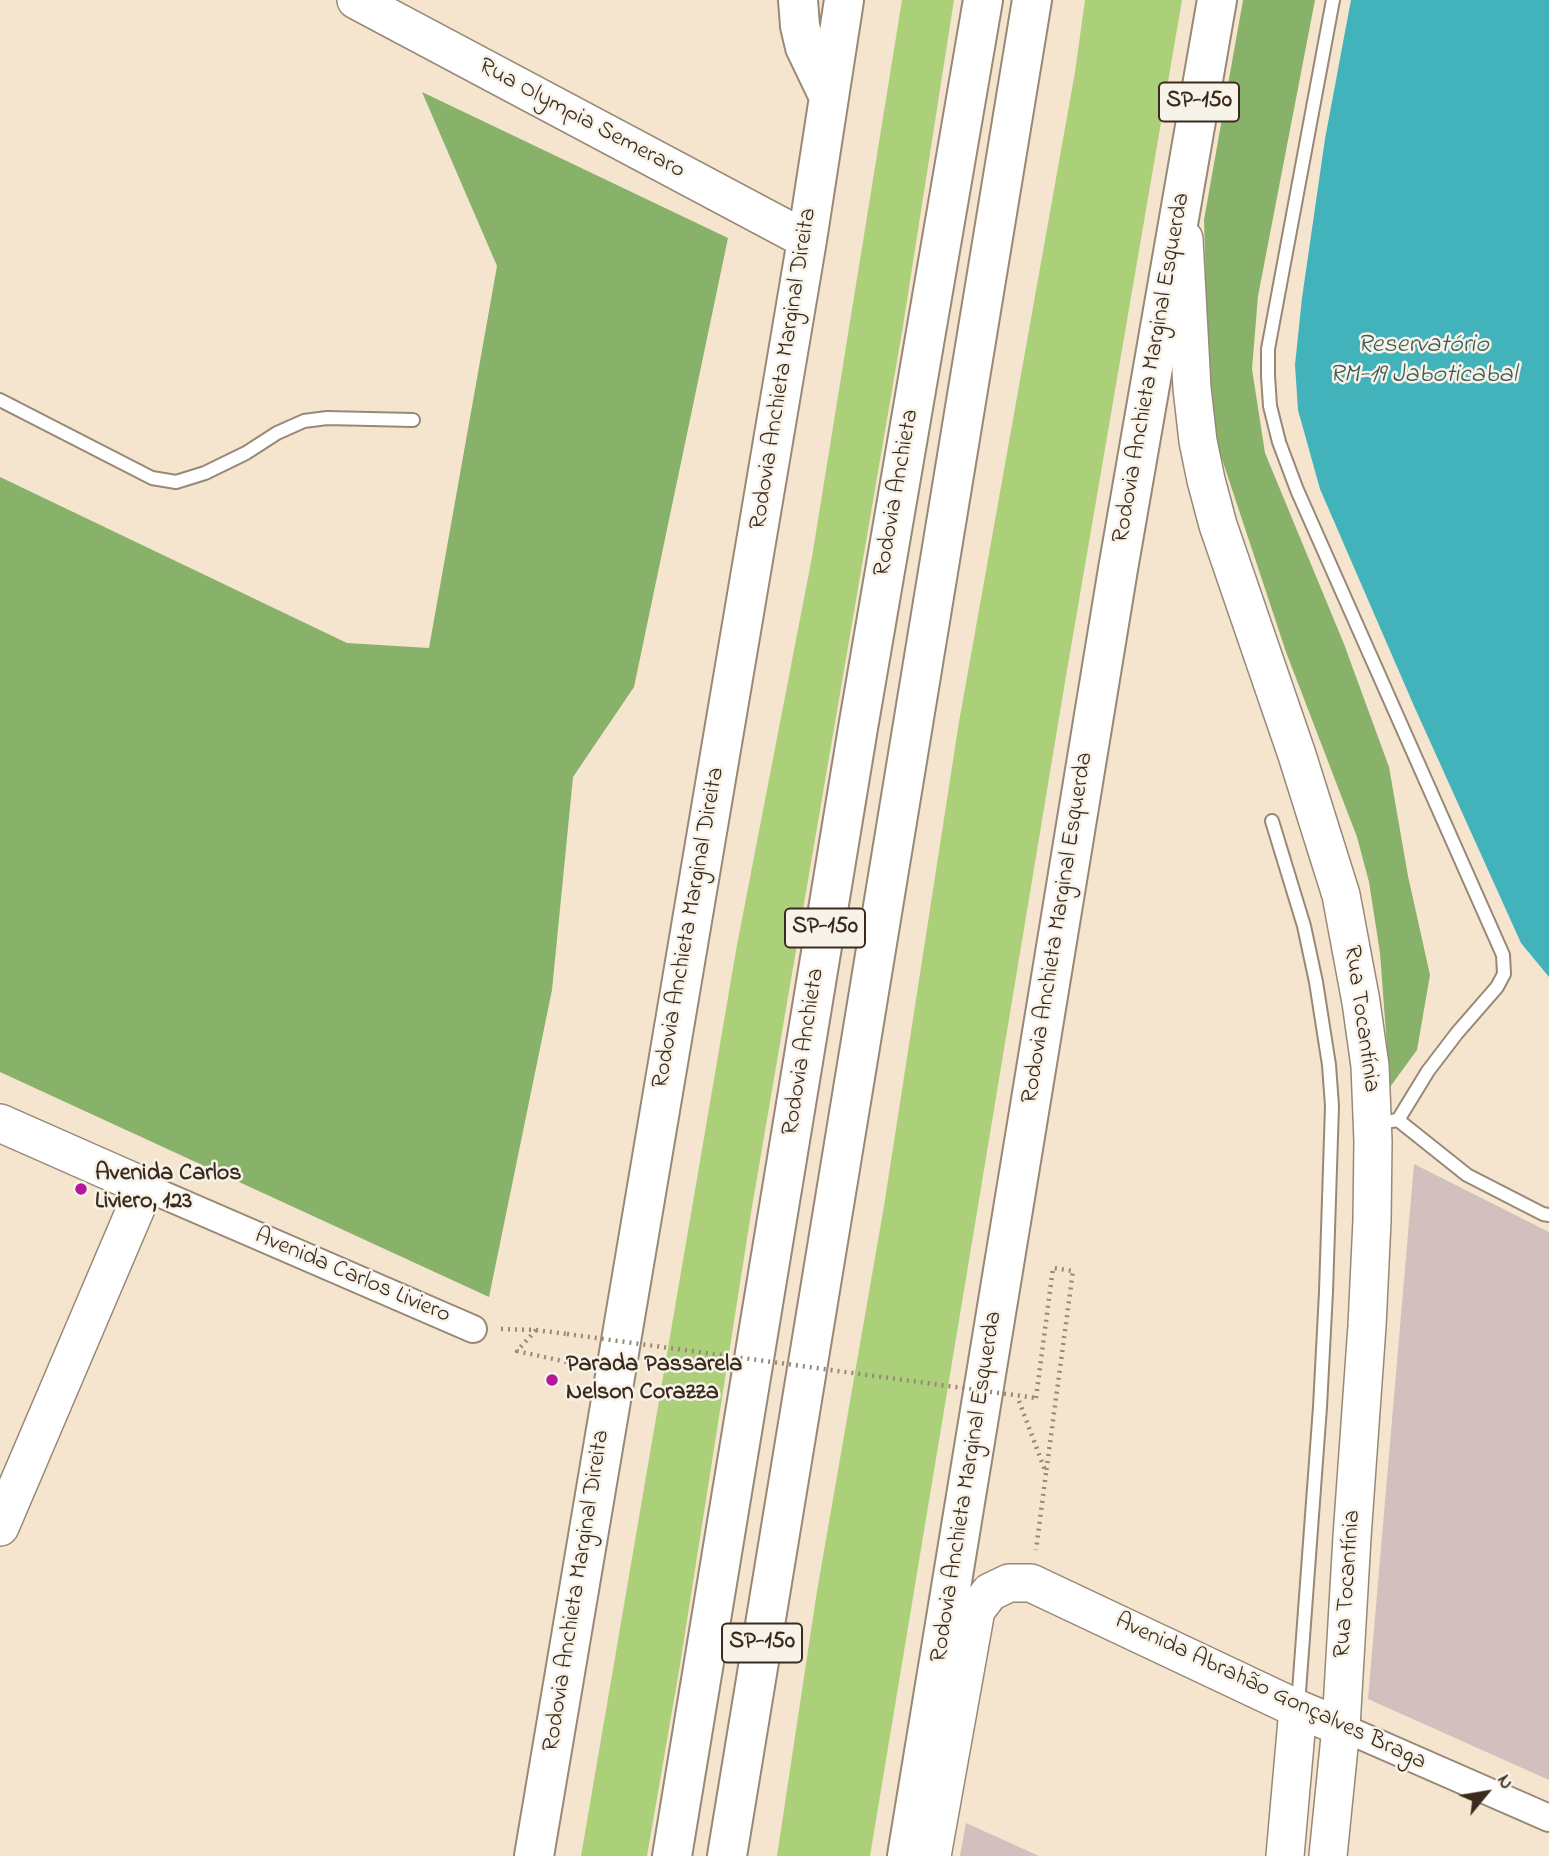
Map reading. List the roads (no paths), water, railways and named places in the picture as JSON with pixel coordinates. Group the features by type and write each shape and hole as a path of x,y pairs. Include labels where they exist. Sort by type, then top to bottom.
{"highway":[{"path":"798,0 805,47 829,97"},
{"name":"Rodovia Anchieta Marginal Direita","path":"534,1856 807,240 844,0"},
{"name":"Rodovia Anchieta","path":"672,1856 861,714 983,0"},
{"name":"Rodovia Anchieta","path":"727,1856 1032,0"},
{"name":"Rodovia Anchieta Marginal Esquerda","path":"907,1856 1113,596 1217,0"}],"street":[{"name":"Rua Olympia Semeraro","path":"356,0 807,240"},
{"name":"Rua Tocantínia","path":"1182,203 1192,388 1198,441 1218,525 1297,755 1340,895 1361,1002 1370,1066 1385,1121 1372,1221 1340,1727 1328,1856"},
{"name":"Avenida Carlos Liviero","path":"0,1123 472,1329"},
{"path":"0,1527 145,1187"},
{"name":"Avenida Abrahão Gonçalves Braga","path":"932,1856 976,1610 990,1592 1009,1583 1031,1583 1298,1709 1549,1818"},
{"name":"Rua Tocantínia","path":"1285,1856 1298,1709"}],"lane":[{"path":"1334,0 1268,349 1270,406 1279,442 1297,490 1503,955 1504,974 1497,987 1385,1121 1467,1175 1549,1215"},
{"path":"0,400 152,478 176,482 205,473 304,421 327,418 413,420"},
{"name":"Rua Tocantínia","path":"1272,821 1300,913 1316,982 1329,1065 1332,1106 1320,1407 1298,1709"}],"water":[{"name":"Reservatório RM-19 Jaboticabal","path":"1351,0 1549,0 1549,977 1521,943 1414,706 1320,489 1298,410 1295,365 1302,298 1325,139"}],"place":[{"name":"Avenida Carlos Liviero, 123","path":"81,1189"},
{"name":"Parada Passarela Nelson Corazza","path":"552,1380"}]}
